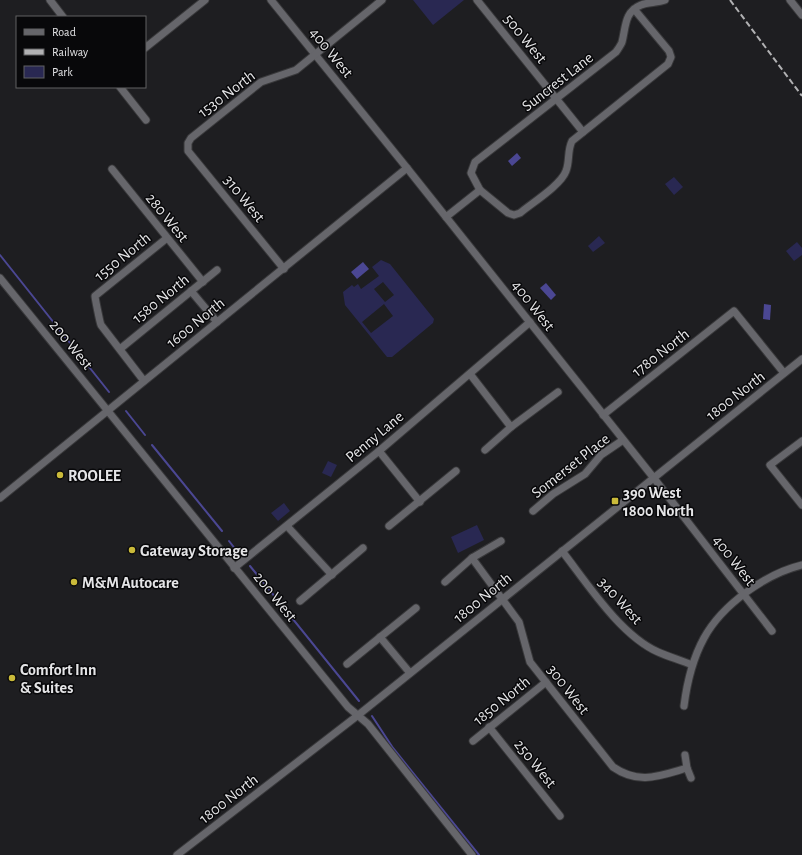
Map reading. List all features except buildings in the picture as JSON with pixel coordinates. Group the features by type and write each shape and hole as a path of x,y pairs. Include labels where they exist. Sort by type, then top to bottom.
{"street":[{"path":"50,0 62,16"},
{"path":"146,47 205,0"},
{"name":"400 West","path":"271,0 604,415 772,631"},
{"name":"1530 North","path":"188,143 191,138 261,82 296,70 382,0"},
{"name":"500 West","path":"477,0 583,132"},
{"path":"446,217 480,190 508,213 514,215 520,213 565,174 569,166 568,148 572,141 668,64 671,57 669,51 634,9 641,5 665,0"},
{"path":"790,0 802,15"},
{"name":"Suncrest Lane","path":"480,190 471,173 475,162 556,98 571,89 616,52 622,43 624,26 628,16 634,9"},
{"path":"121,88 146,120"},
{"name":"310 West","path":"188,143 188,151 284,269"},
{"name":"1600 North","path":"0,498 407,168"},
{"name":"280 West","path":"112,169 203,282"},
{"name":"1550 North","path":"120,349 99,322 99,312 95,296 167,238"},
{"name":"1580 North","path":"120,349 218,270"},
{"name":"200 West","path":"0,278 109,411 234,568 357,716 368,724 472,855"},
{"path":"191,291 217,322"},
{"name":"1780 North","path":"604,415 734,311 784,373"},
{"name":"Penny Lane","path":"234,568 379,451 530,322"},
{"path":"120,349 144,381"},
{"name":"1800 North","path":"177,855 357,716 802,359"},
{"path":"470,374 511,427"},
{"path":"485,450 511,427 558,392"},
{"name":"Somerset Place","path":"533,511 553,494 585,474 601,455 623,440"},
{"path":"802,441 770,466 802,505"},
{"path":"379,451 420,502"},
{"path":"389,526 456,471"},
{"path":"287,526 332,575"},
{"path":"445,582 472,558 501,542"},
{"path":"300,601 364,548"},
{"name":"340 West","path":"562,551 613,616 631,634 656,652 692,665"},
{"name":"300 West","path":"472,558 519,622 530,662 613,767 625,775 638,778 654,777 687,768"},
{"path":"684,706 692,665 704,638 717,620 744,595 764,580 790,568 802,565"},
{"path":"347,664 416,608"},
{"path":"380,637 410,673"},
{"name":"1850 North","path":"473,740 546,682"},
{"name":"250 West","path":"489,727 560,816"},
{"path":"685,755 687,768 691,778"}],"green space":[{"path":"413,0 464,0 433,25"},
{"path":"674,177 683,187 674,195 665,184"},
{"path":"599,236 605,243 593,252 588,246"},
{"path":"797,242 802,248 802,255 794,261 786,251"},
{"path":"381,260 390,264 434,319 433,323 392,357 387,357 345,305 343,292 352,285 354,287 358,284 361,289 379,276 372,267","holes":["383,282 394,295 385,302 374,289","384,304 393,316 371,333 362,322"]},
{"path":"328,461 337,465 331,477 322,473"},
{"path":"284,503 290,511 278,521 271,513"},
{"path":"477,525 484,540 458,553 451,537"}],"shaded area":[{"path":"517,153 521,158 512,166 508,161"},
{"path":"363,262 369,269 357,279 351,272"},
{"path":"546,283 556,295 551,300 540,288"},
{"path":"764,304 771,305 770,320 763,319"}],"waterway":[{"path":"0,255 109,392"},
{"path":"126,411 145,435"},
{"path":"152,445 222,531"},
{"path":"229,541 236,550"},
{"path":"250,566 359,701"},
{"path":"372,716 393,748 479,855"}],"railway":[{"path":"730,0 802,96"}],"place":[{"name":"ROOLEE","path":"60,475"},
{"name":"390 West 1800 North","path":"615,501"},
{"name":"Gateway Storage","path":"132,550"},
{"name":"M&M Autocare","path":"74,582"},
{"name":"Comfort Inn & Suites","path":"12,678"}]}
